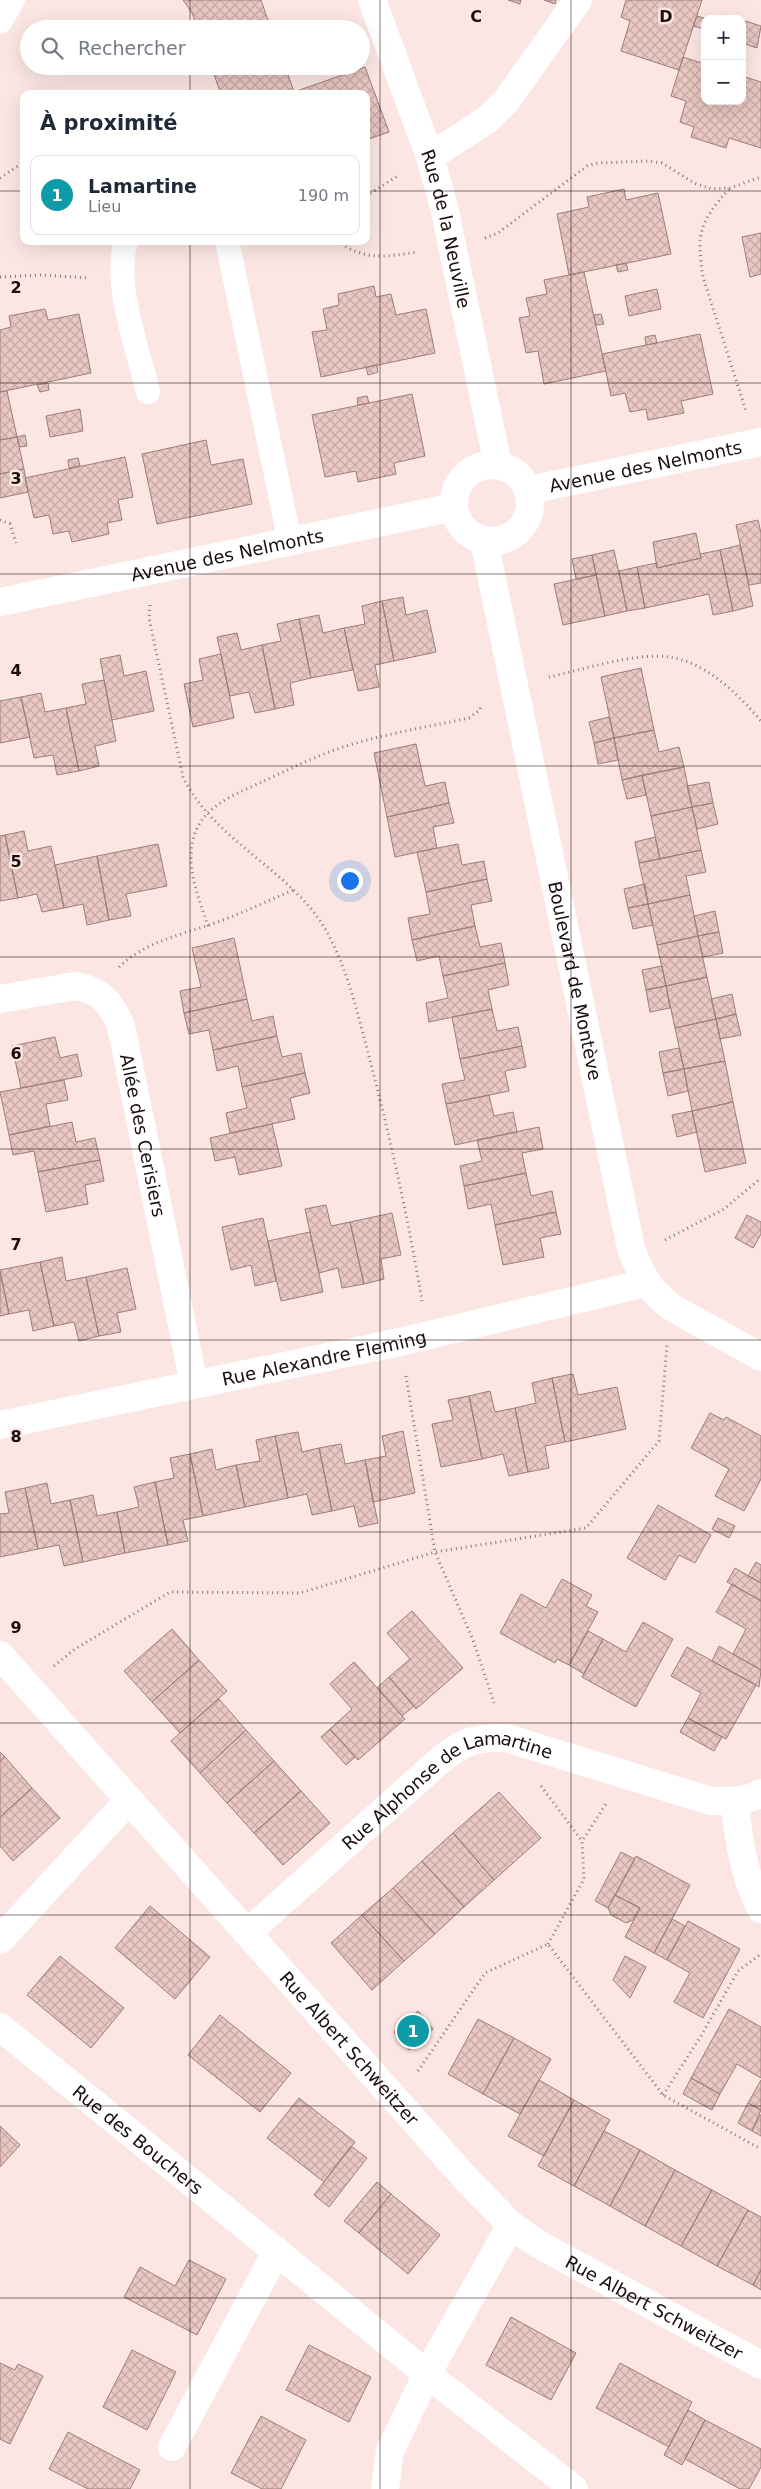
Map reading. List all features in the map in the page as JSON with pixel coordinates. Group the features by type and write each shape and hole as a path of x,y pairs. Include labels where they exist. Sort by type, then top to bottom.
{"street":[{"name":"Rue de la Neuville","path":"372,0 430,157 454,246 498,465"},
{"path":"430,157 488,119 506,101 578,0"},
{"name":"Avenue des Nelmonts","path":"529,490 757,443"},
{"path":"484,541 464,529 457,519 454,507 458,484 476,468 498,465"},
{"name":"Avenue des Nelmonts","path":"484,541 507,539 525,524 530,507 529,490 517,473 498,465"},
{"name":"Avenue des Nelmonts","path":"0,602 454,507"},
{"name":"Boulevard de Montève","path":"484,541 630,1248 646,1283 657,1296 671,1307 761,1357"},
{"path":"0,999 75,986 88,988 101,994"},
{"name":"Allée des Cerisiers","path":"101,994 112,1006 121,1026 194,1384"},
{"name":"Rue Alexandre Fleming","path":"0,1425 400,1342 646,1283"},
{"name":"Rue Albert Schweitzer","path":"0,1655 397,2102 474,2188 511,2226 538,2244 761,2365"},
{"name":"Rue Alphonse de Lamartine","path":"248,1933 456,1747 470,1740 487,1737 506,1738 711,1801 734,1801 754,1798 761,1793"},
{"path":"0,1940 129,1800"},
{"path":"734,1801 742,1859 761,1909"},
{"name":"Rue des Bouchers","path":"0,2027 427,2374 574,2489"},
{"path":"385,2489 390,2451 427,2374 511,2226"},
{"path":"172,2446 277,2251"}],"lane":[{"path":"0,22 13,0"},
{"path":"125,245 121,258 122,286 148,392"},
{"path":"228,245 290,542"}],"path":[{"path":"342,245 368,256 387,256 454,246 479,240 498,233 588,166 598,164 648,161 662,164 694,183 712,189 730,188 761,178"},
{"path":"0,178 20,165"},
{"path":"730,188 707,214 700,237 700,256 704,277 757,443"},
{"path":"0,277 83,276 122,286"},
{"path":"0,520 10,524 16,543"},
{"path":"154,570 149,618 183,777 192,796 207,814 293,890 316,915 338,955 356,1009 377,1088 410,1229 423,1304 400,1342 435,1552 473,1640 506,1738 582,1841 584,1878 548,1944 485,1974 397,2102"},
{"path":"542,679 646,657 668,657 688,662 709,673 749,706 761,721"},
{"path":"208,926 193,879 191,855 194,834 207,814 240,792 323,754 379,737 469,718 480,710 482,700"},
{"path":"101,994 112,974 130,956 166,938 208,926 293,890"},
{"path":"630,1248 664,1241 690,1228 724,1209 761,1178"},
{"path":"28,1687 75,1649 170,1592 300,1593 435,1552 586,1528 659,1441 671,1307"},
{"path":"582,1841 625,1775"},
{"path":"548,1944 663,2094 761,2149"},
{"path":"663,2094 701,2036 738,1971 761,1954"}],"building":[{"path":"183,0 261,0 268,20 195,20"},
{"path":"508,0 521,0 520,4"},
{"path":"544,0 556,0 555,4"},
{"path":"626,0 702,0 679,70 621,51 630,21 621,17"},
{"path":"697,16 701,17 701,28 693,26"},
{"path":"746,21 761,26 757,48 746,44"},
{"path":"683,57 701,63 701,105 746,105 746,77 761,82 761,148 729,138 726,148 691,137 694,127 680,122 686,101 671,96"},
{"path":"214,75 288,75 293,90 220,90"},
{"path":"342,75 368,75 389,132 370,139 370,90 300,90"},
{"path":"624,189 626,200 658,193 671,254 569,275 557,214 589,207 587,197"},
{"path":"761,233 761,274 750,277 742,237"},
{"path":"626,263 628,270 618,272 616,265"},
{"path":"584,272 606,371 544,384 538,351 526,353 519,318 530,316 526,298 547,294 544,280"},
{"path":"374,286 376,297 391,294 396,315 426,309 435,353 321,377 312,332 327,330 323,309 339,305 338,294"},
{"path":"657,289 661,309 629,316 625,296"},
{"path":"45,309 48,320 79,314 91,373 0,392 0,330 11,327 9,316"},
{"path":"601,314 604,324 596,325 594,315"},
{"path":"700,334 713,394 681,401 684,413 648,420 646,409 630,412 625,393 611,396 602,354"},
{"path":"655,335 657,343 646,345 645,337"},
{"path":"377,365 378,372 368,375 366,367"},
{"path":"48,383 49,390 40,392 37,385"},
{"path":"7,391 17,437 0,440 0,392"},
{"path":"412,394 425,456 394,463 396,474 358,482 356,471 325,477 312,415"},
{"path":"367,396 369,403 358,405 357,398"},
{"path":"80,409 83,431 50,437 46,416"},
{"path":"25,435 27,446 20,447 17,437"},
{"path":"17,437 24,469 0,474 0,440"},
{"path":"206,440 211,465 243,459 252,504 157,524 142,454"},
{"path":"125,457 133,497 118,500 122,520 107,523 109,534 72,542 69,531 53,534 49,515 34,518 25,478"},
{"path":"78,458 80,466 69,468 68,460"},
{"path":"24,469 28,492 0,498 0,474"},
{"path":"758,520 761,533 761,583 749,585 736,525"},
{"path":"696,533 701,558 657,568 653,542"},
{"path":"740,545 753,606 733,611 720,550"},
{"path":"614,550 627,611 605,616 592,555"},
{"path":"720,550 733,611 713,615 709,594 645,608 637,567 657,563 657,568 701,558 700,554"},
{"path":"592,555 596,575 576,579 572,559"},
{"path":"637,567 645,608 627,611 619,571"},
{"path":"596,575 605,616 563,625 554,584"},
{"path":"403,597 406,615 427,610 436,652 394,661 382,601"},
{"path":"382,601 394,661 375,665 379,687 358,691 344,628 365,624 362,606"},
{"path":"319,615 323,633 344,628 353,670 311,678 299,619"},
{"path":"299,619 311,678 290,683 294,705 275,709 262,645 281,641 277,624"},
{"path":"237,633 241,650 262,645 275,709 255,713 249,692 230,696 217,637"},
{"path":"221,654 234,718 193,727 184,684 203,680 199,659"},
{"path":"120,655 124,676 146,671 154,711 112,720 100,659"},
{"path":"641,668 654,730 614,738 601,677"},
{"path":"104,680 116,741 95,746 99,766 79,771 66,708 86,704 82,684"},
{"path":"41,693 45,712 66,708 79,771 57,775 53,755 34,758 21,697"},
{"path":"21,697 30,737 0,743 0,701"},
{"path":"609,717 614,738 594,743 589,722"},
{"path":"654,730 659,752 679,747 684,767 622,780 614,738"},
{"path":"614,738 618,760 598,764 594,743"},
{"path":"416,744 425,786 445,782 449,803 387,817 374,753"},
{"path":"684,767 692,807 651,816 642,775"},
{"path":"642,775 646,795 627,799 622,780"},
{"path":"709,782 713,803 692,807 687,786"},
{"path":"449,803 454,823 433,827 437,848 395,857 387,817"},
{"path":"713,803 718,824 697,829 692,807"},
{"path":"692,807 701,850 660,859 651,816"},
{"path":"24,831 28,851 51,846 64,908 42,912 37,894 18,898 5,835"},
{"path":"5,835 18,898 0,901 0,836"},
{"path":"655,837 660,859 639,863 635,842"},
{"path":"158,844 167,886 126,894 131,916 109,920 97,856"},
{"path":"458,844 462,865 484,861 487,879 426,892 417,852"},
{"path":"701,850 706,872 686,876 690,895 648,904 639,863"},
{"path":"97,856 109,920 87,925 83,904 64,908 55,865"},
{"path":"487,879 492,901 471,905 475,926 412,940 408,918 430,914 426,892"},
{"path":"645,884 648,904 628,908 624,889"},
{"path":"690,895 698,936 657,945 648,904"},
{"path":"648,904 653,925 633,929 628,908"},
{"path":"715,911 719,932 698,936 694,916"},
{"path":"475,926 480,947 501,943 505,963 443,976 439,956 417,961 412,940"},
{"path":"719,932 723,953 703,957 698,936"},
{"path":"698,936 707,977 666,986 657,945"},
{"path":"234,938 247,999 184,1013 180,991 201,987 192,948"},
{"path":"505,963 509,985 488,990 492,1009 429,1022 426,1003 448,998 443,976"},
{"path":"662,966 666,986 646,990 642,970"},
{"path":"707,977 716,1019 675,1028 666,986"},
{"path":"666,986 670,1008 650,1012 646,990"},
{"path":"732,994 736,1014 716,1019 711,999"},
{"path":"247,999 252,1021 273,1016 277,1036 213,1050 209,1030 189,1034 184,1013"},
{"path":"492,1009 497,1031 518,1027 522,1046 460,1059 452,1017"},
{"path":"736,1014 741,1035 720,1039 716,1019"},
{"path":"716,1019 725,1061 684,1069 675,1028"},
{"path":"277,1036 282,1057 301,1053 305,1073 242,1087 238,1066 217,1071 213,1050"},
{"path":"55,1037 60,1058 77,1054 82,1076 21,1088 12,1046"},
{"path":"522,1046 526,1067 505,1071 509,1091 446,1104 442,1084 465,1080 460,1059"},
{"path":"679,1048 684,1069 663,1073 659,1052"},
{"path":"725,1061 733,1102 692,1111 684,1069"},
{"path":"684,1069 688,1091 668,1096 663,1073"},
{"path":"305,1073 310,1093 290,1098 295,1119 230,1133 226,1113 247,1108 242,1087"},
{"path":"64,1080 68,1100 46,1104 50,1126 9,1135 0,1092"},
{"path":"489,1095 494,1116 513,1112 517,1132 455,1145 446,1104"},
{"path":"733,1102 746,1163 705,1172 692,1111"},
{"path":"692,1111 697,1132 677,1137 672,1115"},
{"path":"72,1122 76,1142 95,1138 100,1160 38,1172 34,1151 13,1155 9,1135"},
{"path":"272,1124 282,1166 239,1175 235,1157 215,1161 210,1138"},
{"path":"539,1127 543,1149 522,1153 526,1173 464,1186 460,1166 482,1161 477,1140"},
{"path":"100,1160 104,1181 85,1185 88,1204 46,1212 38,1172"},
{"path":"526,1173 531,1196 552,1191 556,1212 495,1225 491,1204 468,1209 464,1186"},
{"path":"326,1205 331,1226 350,1222 364,1284 342,1288 338,1268 319,1273 305,1209"},
{"path":"556,1212 561,1234 540,1238 544,1257 503,1265 495,1225"},
{"path":"392,1213 401,1255 381,1259 384,1279 364,1284 350,1222"},
{"path":"747,1215 761,1222 761,1234 753,1248 735,1238"},
{"path":"263,1218 276,1281 255,1286 251,1265 231,1270 222,1227"},
{"path":"310,1232 323,1292 281,1301 268,1241"},
{"path":"62,1257 66,1281 86,1277 99,1336 79,1341 74,1322 54,1326 40,1262"},
{"path":"40,1262 54,1326 33,1331 29,1310 9,1314 0,1270"},
{"path":"127,1268 136,1309 117,1313 121,1332 99,1336 86,1277"},
{"path":"0,1272 9,1314 0,1316"},
{"path":"573,1374 578,1395 617,1387 626,1429 565,1442 552,1378"},
{"path":"552,1378 565,1442 545,1446 549,1468 528,1472 515,1408 536,1403 532,1383"},
{"path":"490,1391 495,1412 515,1408 528,1472 509,1476 503,1454 482,1459 469,1396"},
{"path":"469,1396 482,1459 441,1467 432,1424 453,1420 448,1400"},
{"path":"710,1413 724,1420 726,1417 761,1436 761,1479 744,1511 715,1496 729,1469 691,1448"},
{"path":"403,1431 415,1493 373,1502 365,1460 386,1456 382,1436"},
{"path":"298,1432 302,1452 319,1448 332,1511 312,1515 307,1494 288,1498 275,1436"},
{"path":"275,1436 288,1498 245,1507 236,1465 260,1461 256,1440"},
{"path":"341,1444 345,1464 365,1460 378,1523 359,1527 354,1506 332,1511 319,1448"},
{"path":"212,1449 216,1470 236,1465 245,1507 203,1516 190,1454"},
{"path":"190,1454 203,1516 183,1520 188,1541 168,1545 155,1482 174,1478 170,1458"},
{"path":"155,1482 168,1545 125,1553 117,1512 139,1507 134,1487"},
{"path":"47,1483 51,1504 70,1500 83,1562 64,1566 59,1545 38,1549 25,1488"},
{"path":"25,1488 38,1549 0,1557 0,1514 9,1513 5,1492"},
{"path":"93,1495 97,1516 117,1512 125,1553 83,1562 70,1500"},
{"path":"658,1505 711,1535 695,1563 679,1555 665,1580 627,1558"},
{"path":"718,1518 735,1526 729,1538 712,1529"},
{"path":"756,1562 761,1565 761,1583 748,1576"},
{"path":"735,1568 761,1583 761,1601 727,1582"},
{"path":"562,1579 592,1595 586,1606 598,1612 569,1665 557,1659 555,1663 500,1633 521,1594 546,1608"},
{"path":"732,1584 761,1601 761,1670 733,1654 746,1629 716,1612"},
{"path":"412,1611 463,1668 416,1709 389,1677 410,1659 387,1633"},
{"path":"643,1622 673,1639 636,1707 582,1677 603,1639 626,1652"},
{"path":"172,1629 199,1660 152,1702 124,1671"},
{"path":"588,1631 603,1639 584,1674 569,1665"},
{"path":"719,1646 761,1670 759,1687 712,1661"},
{"path":"687,1647 756,1685 726,1739 688,1718 701,1693 671,1676"},
{"path":"199,1660 227,1691 180,1733 152,1702"},
{"path":"354,1662 405,1719 358,1760 330,1729 352,1709 330,1684"},
{"path":"389,1677 414,1706 402,1716 377,1688"},
{"path":"219,1699 246,1730 200,1773 171,1741"},
{"path":"688,1718 722,1737 714,1751 680,1732"},
{"path":"330,1729 355,1757 346,1765 321,1737"},
{"path":"246,1730 274,1761 227,1803 200,1773"},
{"path":"0,1752 5,1757 0,1762"},
{"path":"5,1757 32,1788 0,1817 0,1762"},
{"path":"274,1761 301,1791 254,1833 227,1803"},
{"path":"32,1788 60,1818 13,1861 0,1846 0,1817"},
{"path":"301,1791 330,1823 283,1865 254,1833"},
{"path":"499,1792 541,1838 494,1880 453,1833"},
{"path":"453,1833 494,1880 464,1907 422,1861"},
{"path":"621,1852 635,1859 608,1908 595,1901"},
{"path":"636,1856 690,1885 654,1953 625,1937 640,1908 615,1895"},
{"path":"422,1861 464,1907 435,1934 393,1888"},
{"path":"393,1888 435,1934 404,1961 362,1915"},
{"path":"615,1895 640,1908 633,1920 626,1923 611,1915 608,1908"},
{"path":"150,1906 210,1957 175,1999 115,1948"},
{"path":"362,1915 404,1961 372,1990 331,1943"},
{"path":"672,1919 685,1926 667,1960 654,1953"},
{"path":"688,1921 740,1949 703,2018 674,2002 690,1973 667,1960"},
{"path":"60,1956 124,2008 91,2048 27,1995"},
{"path":"625,1956 646,1967 630,1998 613,1980"},
{"path":"729,2009 761,2027 761,2078 737,2064 720,2094 691,2078"},
{"path":"418,2011 433,2029 409,2050 394,2032"},
{"path":"220,2015 291,2073 260,2112 188,2055"},
{"path":"478,2019 514,2038 483,2094 448,2074"},
{"path":"514,2038 551,2059 520,2114 483,2094"},
{"path":"691,2078 720,2094 712,2110 683,2094"},
{"path":"539,2080 574,2100 544,2156 508,2136"},
{"path":"761,2080 761,2110 748,2103"},
{"path":"299,2098 355,2142 324,2182 267,2138"},
{"path":"574,2100 610,2120 574,2186 538,2166"},
{"path":"748,2103 761,2110 752,2131 738,2123"},
{"path":"761,2115 761,2136 752,2131"},
{"path":"0,2126 20,2145 0,2167"},
{"path":"604,2131 640,2150 610,2206 574,2186"},
{"path":"351,2146 367,2158 329,2207 314,2195"},
{"path":"640,2150 675,2170 645,2226 610,2206"},
{"path":"675,2170 712,2190 681,2246 645,2226"},
{"path":"377,2182 391,2194 359,2233 344,2221"},
{"path":"712,2190 748,2210 717,2266 681,2246"},
{"path":"391,2194 440,2235 408,2274 359,2233"},
{"path":"748,2210 761,2217 761,2270 753,2285 717,2266"},
{"path":"189,2260 226,2279 197,2335 124,2297 140,2267 175,2286"},
{"path":"761,2270 761,2290 753,2285"},
{"path":"511,2317 576,2353 551,2400 486,2365"},
{"path":"309,2345 371,2377 349,2422 286,2390"},
{"path":"132,2350 176,2372 147,2430 103,2407"},
{"path":"0,2363 15,2370 18,2364 43,2376 10,2444 0,2439"},
{"path":"620,2363 692,2402 669,2447 596,2408"},
{"path":"688,2410 705,2420 682,2465 664,2455"},
{"path":"261,2416 306,2440 281,2489 262,2489 231,2473"},
{"path":"705,2420 761,2449 761,2467 749,2489 740,2489 685,2459"},
{"path":"68,2432 140,2470 130,2489 88,2489 49,2469"}],"place":[{"name":"Lamartine","path":"413,2031"}]}
